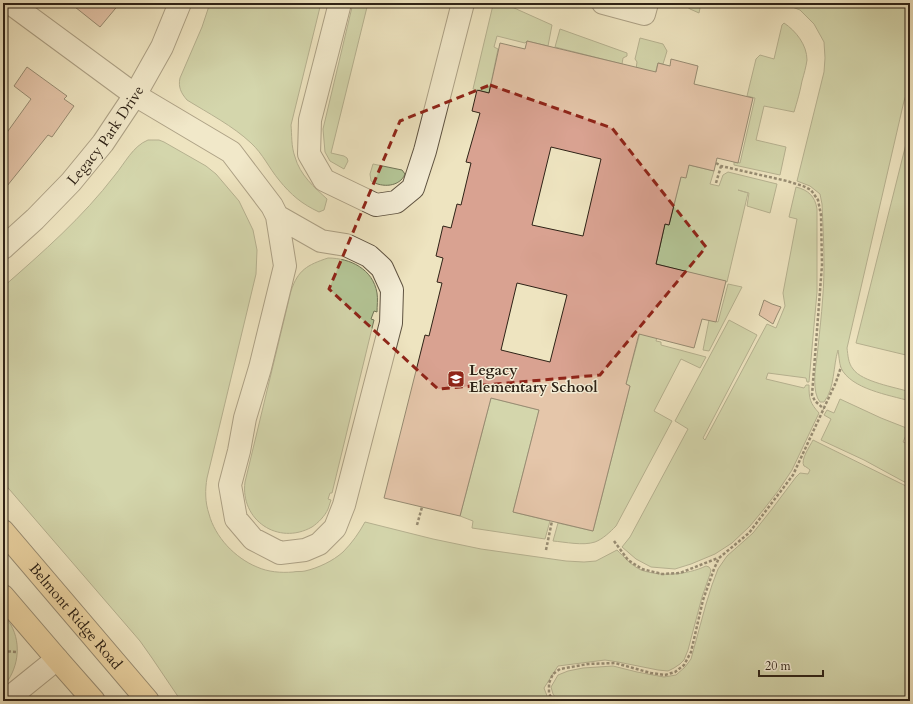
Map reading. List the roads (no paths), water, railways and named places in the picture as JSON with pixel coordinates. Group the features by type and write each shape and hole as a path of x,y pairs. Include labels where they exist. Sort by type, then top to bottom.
{"main road":[{"name":"Belmont Ridge Road","path":"3,531 148,701"},
{"path":"3,596 94,701"}],"street":[{"path":"10,3 135,95 231,152 272,206 277,216 285,266 260,368 245,418 239,451 230,485 236,519 253,539 280,553 305,550 319,544 335,528 344,505 391,323 392,290 382,268 369,256 346,245 321,241 277,216"},
{"name":"Legacy Park Drive","path":"3,248 35,219 71,182 103,143 135,95 162,46 180,3"},
{"path":"340,3 310,120 309,154 324,180 376,205 396,202 413,188 425,151 463,3"},
{"path":"603,3 644,14 647,3"},
{"path":"4,701 57,659"}],"place":[{"name":"Legacy Elementary School","path":"456,379"}]}
